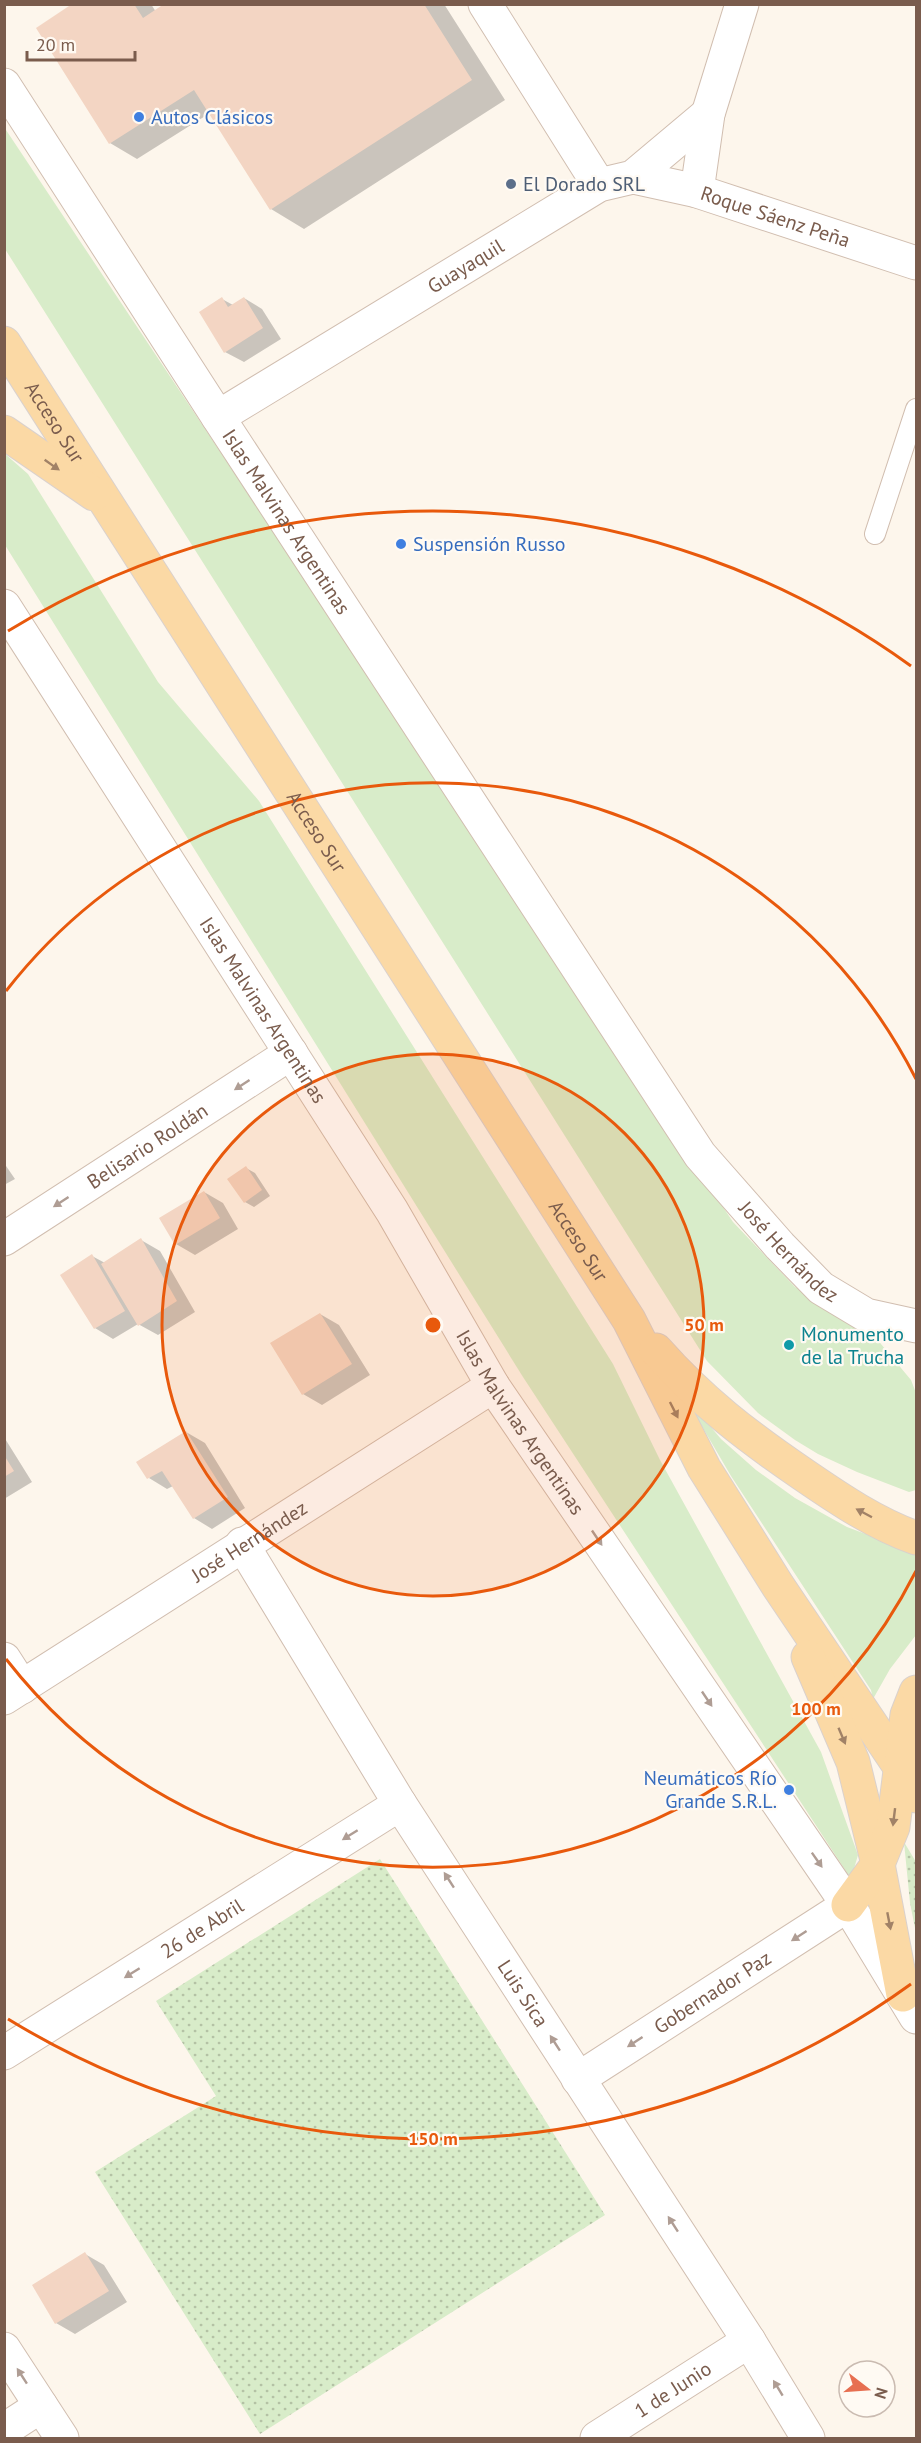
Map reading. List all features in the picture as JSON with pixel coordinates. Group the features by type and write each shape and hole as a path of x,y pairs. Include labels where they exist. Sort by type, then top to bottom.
{"main road":[{"name":"Acceso Sur","path":"4,343 247,718 629,1320 704,1468 778,1586 900,1767 916,1796"},
{"path":"4,432 107,503"},
{"name":"Acceso Sur","path":"629,1320 678,1375 719,1414 842,1501 916,1538"},
{"path":"778,1586 853,1762 910,2006"},
{"path":"848,1905 878,1864 893,1827 907,1715 916,1692"}],"street":[{"path":"485,4 599,185"},
{"path":"697,191 708,114 742,4"},
{"name":"Islas Malvinas Argentinas","path":"4,85 700,1155 732,1195"},
{"name":"Guayaquil","path":"218,417 599,185 633,177 708,114"},
{"name":"Roque Sáenz Peña","path":"633,177 697,191 916,263"},
{"name":"Islas Malvinas Argentinas","path":"4,606 392,1211 493,1386 848,1905 910,2006"},
{"name":"Belisario Roldán","path":"4,1239 291,1053"},
{"name":"José Hernández","path":"732,1195 822,1288 866,1315 916,1326"},
{"name":"José Hernández","path":"13,1693 242,1544 493,1386"},
{"name":"Luis Sica","path":"242,1544 400,1804 749,2341 808,2439"},
{"path":"4,1659 13,1693"},
{"name":"26 de Abril","path":"4,2053 400,1804"},
{"name":"Gobernador Paz","path":"578,2079 848,1905"},
{"name":"1 de Junio","path":"597,2439 749,2341"},
{"path":"4,2349 62,2439"},
{"path":"4,2430 41,2406"}],"lane":[{"path":"875,534 916,409"}],"green space":[{"path":"4,127 733,1222 795,1287 866,1326 911,1380 916,1393 916,1490 909,1492 857,1472 818,1454 795,1440 758,1413 707,1361 5,249"},
{"path":"4,453 28,474 158,682 259,801 613,1364 660,1460 821,1752 858,1855 851,1879 523,1377 5,545"},
{"path":"683,1394 721,1439 756,1470 795,1498 847,1527 916,1553 916,1635 890,1669 873,1699 871,1690 731,1476"},
{"path":"904,1842 916,1862 916,1933 910,1903"},
{"path":"380,1859 605,2215 260,2434 95,2172 216,2096 156,2001"}],"building":[{"path":"72,4 134,4 143,18 164,4 424,4 472,80 270,210 194,90 109,144 36,28"},
{"path":"222,297 228,307 244,297 263,328 224,353 199,312"},
{"path":"246,1166 262,1190 244,1203 227,1179"},
{"path":"204,1191 220,1218 175,1245 159,1218"},
{"path":"141,1238 177,1301 138,1326 101,1264"},
{"path":"92,1254 125,1311 94,1329 60,1275"},
{"path":"320,1313 352,1364 302,1395 270,1343"},
{"path":"186,1431 228,1497 193,1519 162,1471 147,1479 136,1462"},
{"path":"4,1455 14,1471 4,1477"},
{"path":"85,2252 109,2291 55,2324 32,2285"}],"place":[{"name":"Autos Clásicos","path":"139,117"},
{"name":"El Dorado SRL","path":"511,184"},
{"name":"Suspensión Russo","path":"401,544"},
{"name":"Monumento de la Trucha","path":"789,1345"},
{"name":"Neumáticos Río Grande S.R.L.","path":"789,1790"}]}
